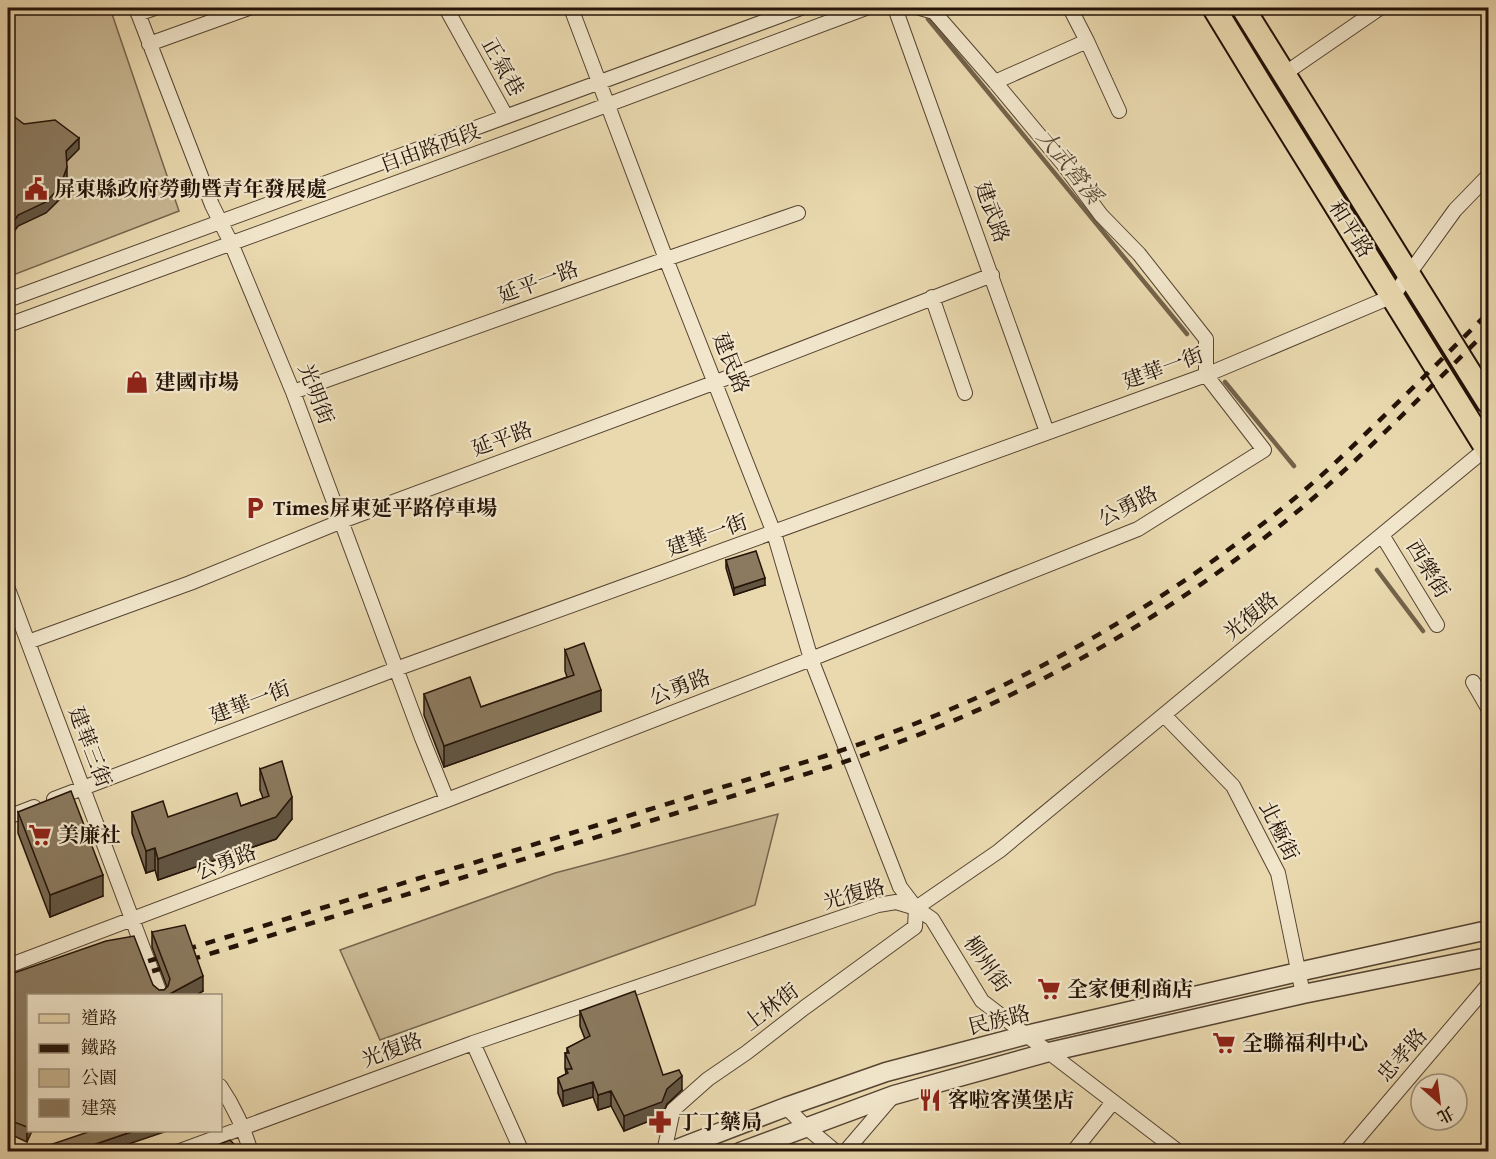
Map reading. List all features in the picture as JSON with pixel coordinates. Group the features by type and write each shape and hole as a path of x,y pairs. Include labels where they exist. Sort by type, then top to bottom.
{"main road":[{"name":"和平路","path":"1214,8 1488,449"},
{"name":"和平路","path":"1243,8 1488,402"}],"street":[{"path":"137,11 155,8"},
{"path":"149,44 249,8"},
{"name":"正氣巷","path":"446,8 506,116"},
{"name":"建民路","path":"571,8 666,259 774,533 811,659 842,737"},
{"name":"自由路西段","path":"8,300 801,8"},
{"name":"自由路西段","path":"8,325 495,147 866,8"},
{"name":"建武路","path":"896,8 1047,432"},
{"path":"920,8 934,12 995,82 1064,165 1101,215 1139,254 1206,339 1206,375"},
{"path":"1070,8 1119,111"},
{"path":"1284,74 1380,8"},
{"name":"光明街","path":"137,11 212,205 231,243 293,392 447,800"},
{"path":"995,82 1087,41"},
{"name":"建華一街","path":"8,817 396,669 1206,375 1393,296 1455,210 1488,176"},
{"name":"延平一路","path":"293,392 798,213"},
{"name":"延平路","path":"28,642 190,583 342,521 716,382 992,275"},
{"path":"932,297 965,393"},
{"name":"公勇路","path":"8,966 447,800 1138,529 1264,450 1206,375"},
{"name":"光復路","path":"177,1152 473,1043 878,905 896,902 916,908 999,851 1488,449"},
{"name":"西樂街","path":"1382,535 1437,625"},
{"name":"建華三街","path":"8,589 160,994"},
{"path":"1473,682 1488,708"},
{"name":"北極街","path":"1164,715 1233,786 1278,873 1303,994"},
{"name":"柳州街","path":"842,737 900,887 916,908 932,919 982,1001 1179,1152"},
{"name":"上林街","path":"664,1152 674,1110 708,1079 915,927 916,908"},
{"name":"民族路","path":"669,1152 886,1072 1026,1035 1488,930"},
{"name":"民族路","path":"740,1152 894,1095 1049,1052 1303,994 1488,957"},
{"name":"忠孝路","path":"1346,1152 1488,985"},
{"path":"473,1043 522,1152"},
{"path":"222,1089 244,1128 251,1152"},
{"path":"845,1152 894,1095"},
{"path":"1073,1152 1113,1102"},
{"path":"786,1107 836,1152"}],"green space":[{"path":"8,8 110,8 179,211 8,277"},
{"path":"778,814 755,905 380,1040 340,950 555,873"}],"building":[{"name":"屏東縣政府勞動暨青年發展處","path":"8,112 24,124 55,120 79,138 66,151 67,167 60,187 46,202 18,215 8,229"},
{"path":"756,551 765,578 734,588 726,560"},
{"path":"584,643 601,690 444,746 424,694 470,677 481,707 574,675 565,650"},
{"path":"282,761 292,797 276,817 158,859 155,848 146,851 132,812 163,801 168,817 237,793 241,806 269,796 260,769"},
{"path":"71,791 103,875 50,895 18,812"},
{"path":"185,925 203,976 170,994 27,994 27,1127 14,1122 11,1113 8,1123 8,975 106,941 134,936 153,985 159,990 164,990 170,979 152,932"},
{"path":"635,991 663,1075 679,1070 682,1076 667,1089 662,1102 624,1116 611,1091 598,1095 593,1082 563,1091 558,1078 568,1073 566,1069 572,1069 565,1053 569,1053 567,1048 590,1036 580,1011"},
{"path":"88,1132 131,1132 72,1152 29,1152"},
{"path":"230,1140 237,1147 238,1152 198,1152"}],"waterway":[{"name":"大武營溪","path":"928,19 1187,334"},
{"name":"大武營溪","path":"1225,382 1294,466"},
{"name":"大武營溪","path":"1377,570 1423,631"}],"railway":[{"path":"129,967 825,756 906,727 985,694 1107,630 1184,581 1259,527 1343,456 1488,313"},
{"path":"133,977 829,767 923,733 985,707 1034,683 1128,631 1219,572 1262,540 1352,464 1488,330"}],"place":[{"name":"屏東縣政府勞動暨青年發展處","path":"36,189"},
{"name":"建國市場","path":"137,382"},
{"name":"Times屏東延平路停車場","path":"255,508"},
{"name":"美廉社","path":"40,835"},
{"name":"全家便利商店","path":"1049,989"},
{"name":"全聯福利中心","path":"1224,1043"},
{"name":"客啦客漢堡店","path":"930,1100"},
{"name":"丁丁藥局","path":"660,1122"}]}
